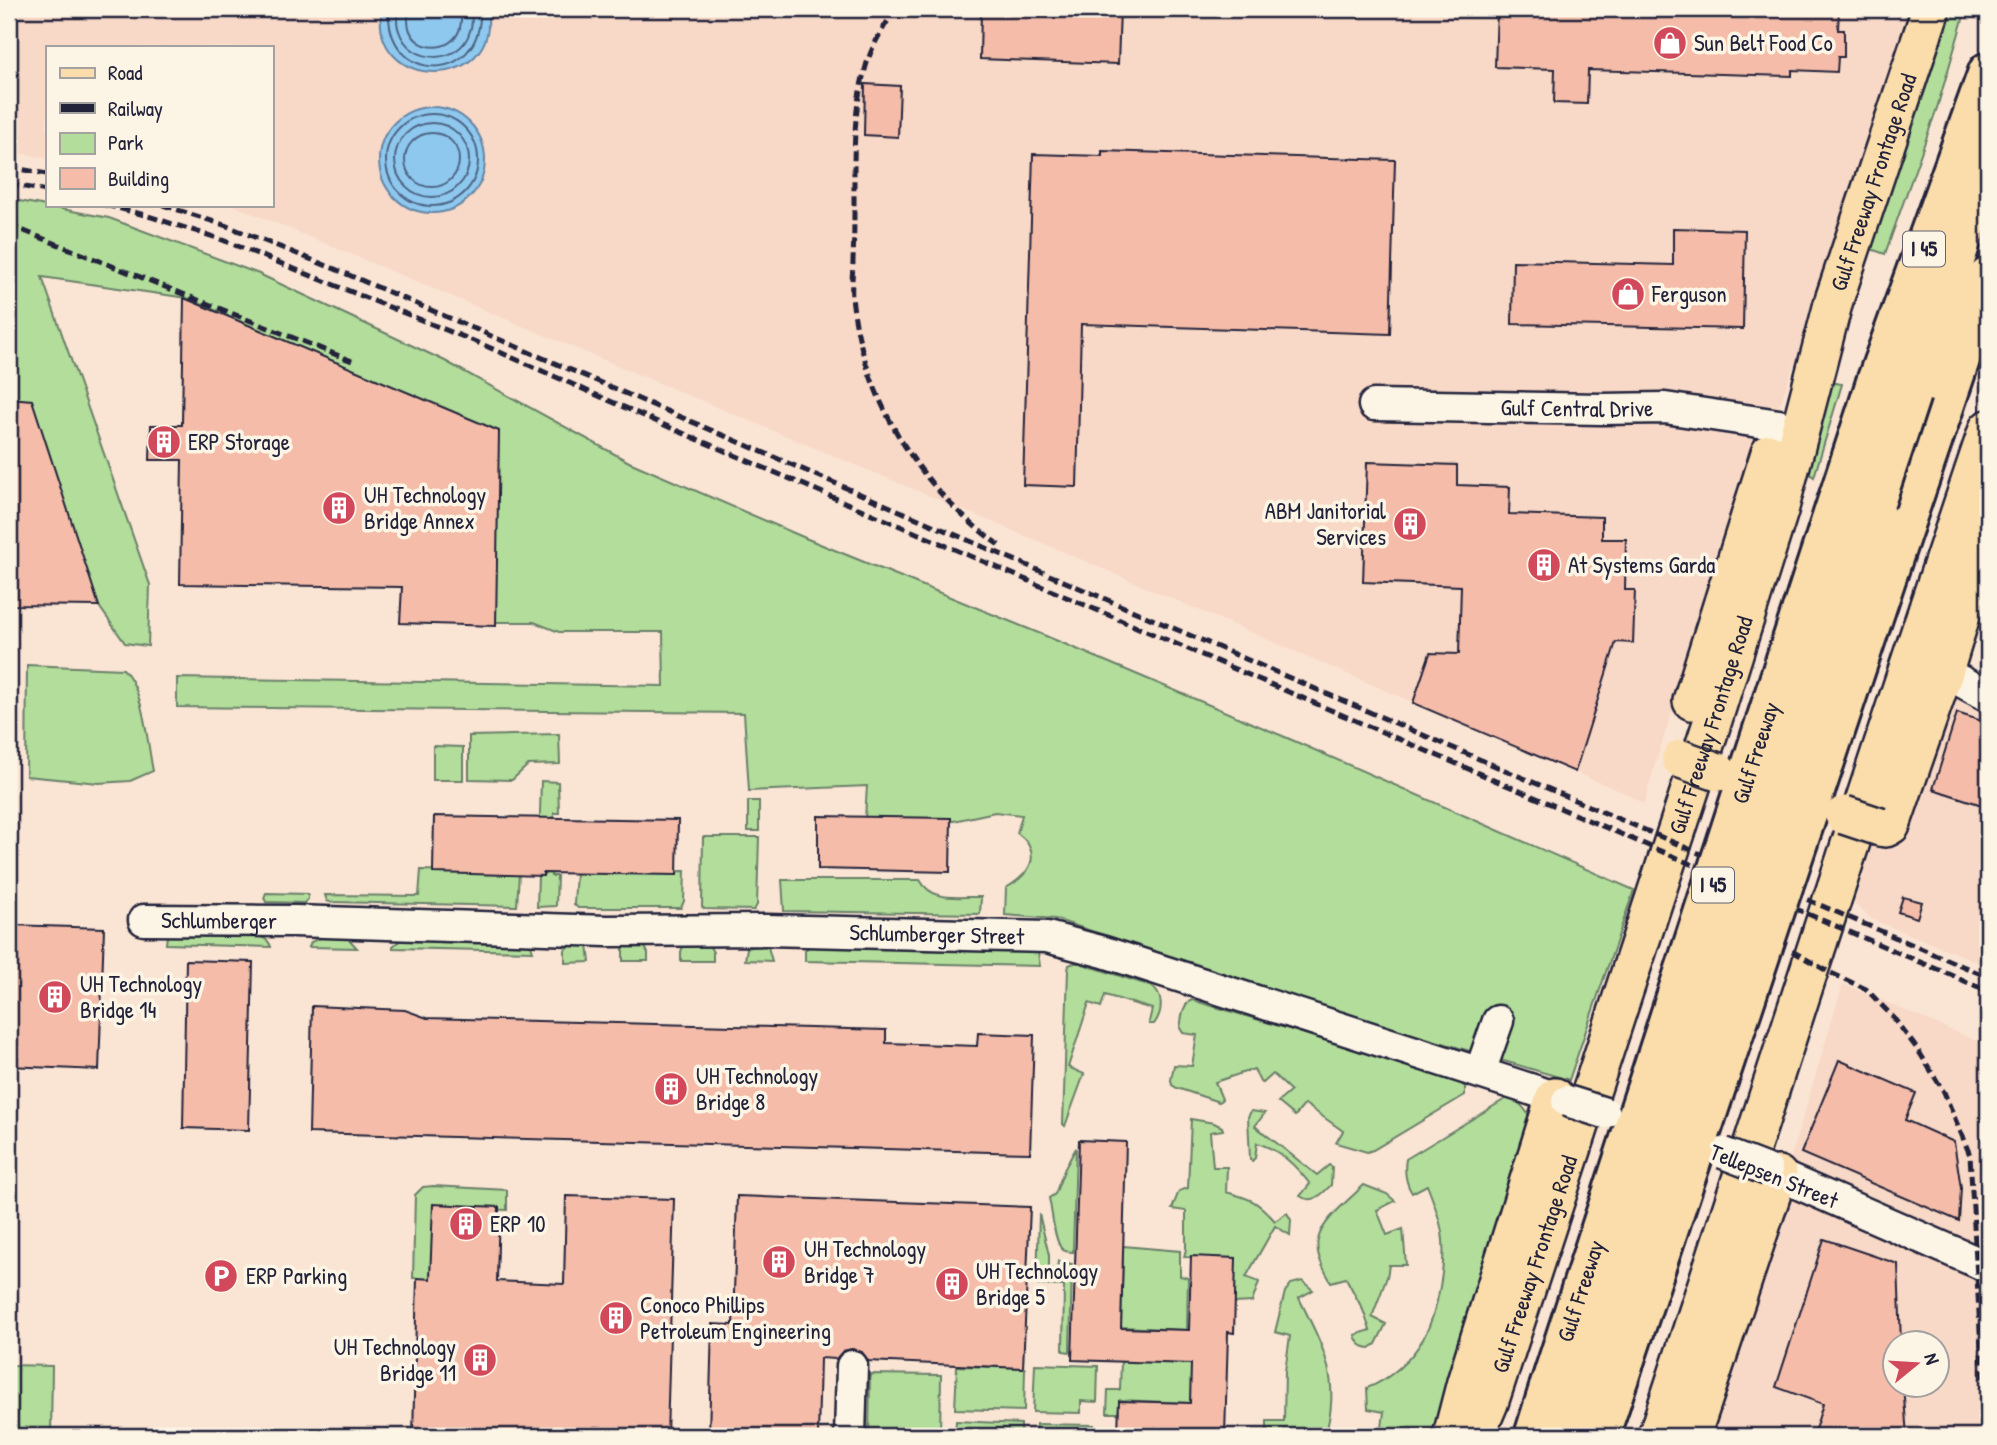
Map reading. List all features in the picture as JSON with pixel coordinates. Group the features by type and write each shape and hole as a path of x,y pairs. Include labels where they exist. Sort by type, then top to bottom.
{"highway":[{"name":"Gulf Freeway","path":"1534,1436 1584,1407 1910,394 1988,72"},
{"name":"Gulf Freeway","path":"1568,1436 1584,1407 1988,160"},
{"name":"Gulf Freeway","path":"1910,394 1988,277"}],"main road":[{"name":"Gulf Freeway Frontage Road","path":"1475,1436 1494,1390 1711,726 1779,511 1834,300 1931,9"},
{"path":"1834,300 1779,425 1677,749 1681,760 1880,827 1891,825 1944,672 1988,526"},
{"path":"1657,1436 1739,1191 1866,793 1988,429"},
{"path":"1452,1436 1466,1382 1561,1099"},
{"path":"1691,1436 1772,1173"}],"street":[{"name":"Gulf Central Drive","path":"1374,405 1665,408 1779,425"},
{"path":"1944,672 1988,696"},
{"name":"Schlumberger","path":"144,920 295,921"},
{"name":"Schlumberger Street","path":"295,921 607,930 765,930 1047,937 1116,956 1561,1099"},
{"path":"1480,1072 1498,1021"},
{"name":"Tellepsen Street","path":"1561,1099 1723,1153 1988,1267"},
{"path":"850,1436 852,1366"}],"shaded area":[{"path":"9,9 1913,9 1809,325 1712,587 1644,804 1627,794 1043,543 235,206 273,206 273,46 46,46 46,158 9,151"},
{"path":"1962,698 1988,706 1988,966 1874,920 1854,904 1874,841 1897,849 1942,705 1950,699"},
{"path":"1843,984 1988,1046 1988,1436 1705,1436"}],"green space":[{"path":"1946,9 1966,9 1937,108 1885,254 1865,247"},
{"path":"9,199 109,218 259,274 445,361 629,462 1285,737 1634,890 1569,1080 1354,1017 1055,919 1005,915 1006,888 1022,876 1032,859 1028,844 1017,833 1022,815 995,812 949,822 865,818 867,786 749,791 744,713 177,707 177,678 664,686 663,632 559,632 534,622 494,622 496,433 187,298 42,277 150,585 148,646 125,643 96,602 27,403 9,402"},
{"path":"1828,382 1842,384 1814,477 1807,472"},
{"path":"27,665 123,669 136,689 140,702 153,771 130,781 99,783 26,776"},
{"path":"559,734 560,764 528,765 512,780 469,779 469,736"},
{"path":"433,746 463,747 463,780 433,780"},
{"path":"541,781 558,782 559,813 554,813 551,876 557,876 556,906 537,907"},
{"path":"748,801 759,801 759,831 748,831"},
{"path":"703,837 759,837 757,905 754,910 702,907"},
{"path":"421,870 519,873 517,906 330,902 325,895 419,896"},
{"path":"685,871 684,901 681,908 578,908 574,904 576,872"},
{"path":"782,880 920,880 925,887 939,895 981,897 980,914 784,911"},
{"path":"266,893 308,894 308,899 304,903 266,902"},
{"path":"167,936 256,936 266,940 271,947 166,944"},
{"path":"320,938 348,938 357,948 309,947 311,942"},
{"path":"401,940 527,942 533,951 393,948"},
{"path":"570,943 588,945 590,962 565,963 565,950"},
{"path":"643,943 648,953 648,961 623,961 623,949 626,945"},
{"path":"708,944 713,952 713,961 681,961 683,946"},
{"path":"762,945 768,947 772,961 745,960 747,948"},
{"path":"812,945 1010,950 1038,953 1040,966 805,961 805,950"},
{"path":"1074,963 1151,986 1158,994 1161,1004 1154,1024 1149,1024 1152,1009 1105,995 1101,1007 1089,1003 1068,1067 1084,1074 1065,1126 1068,970 1069,965"},
{"path":"1192,1000 1454,1078 1465,1087 1465,1095 1367,1152 1336,1143 1343,1131 1305,1104 1295,1116 1278,1102 1291,1091 1273,1074 1263,1083 1254,1069 1215,1082 1222,1099 1219,1102 1177,1088 1172,1085 1171,1080 1174,1065 1192,1066 1197,1035 1183,1033 1180,1028 1184,1008"},
{"path":"1507,1098 1521,1105 1530,1118 1440,1436 1381,1436 1384,1412 1368,1409 1367,1388 1391,1374 1418,1347 1433,1315 1442,1272 1443,1244 1438,1214 1427,1185 1412,1193 1406,1176 1406,1159"},
{"path":"1251,1111 1265,1113 1255,1126 1317,1175 1329,1165 1332,1167 1331,1185 1324,1192 1313,1199 1300,1196 1310,1184 1287,1159 1265,1146 1257,1143 1255,1158 1252,1161 1250,1159 1248,1117"},
{"path":"1191,1119 1222,1127 1223,1130 1210,1132 1213,1167 1227,1167 1226,1192 1254,1202 1275,1221 1287,1213 1291,1220 1290,1235 1275,1226 1246,1277 1259,1282 1252,1302 1234,1303 1235,1258 1184,1257 1186,1211 1172,1209 1179,1191 1188,1188"},
{"path":"1076,1148 1073,1252 1070,1252 1059,1245 1049,1198 1055,1194"},
{"path":"1364,1185 1387,1194 1395,1201 1377,1210 1387,1235 1403,1229 1406,1265 1389,1265 1372,1317 1386,1324 1376,1344 1370,1348 1360,1344 1355,1335 1370,1330 1363,1310 1346,1278 1331,1282 1321,1262 1317,1245 1320,1233 1330,1218"},
{"path":"423,1187 507,1190 507,1210 434,1207 496,1282 413,1278 415,1195"},
{"path":"1039,1214 1049,1255 1049,1269 1057,1269 1058,1261 1072,1264 1070,1352 1063,1351 1064,1286 1037,1285"},
{"path":"1123,1246 1180,1251 1180,1276 1188,1278 1187,1330 1121,1327"},
{"path":"1302,1281 1313,1290 1299,1298 1316,1332 1327,1364 1331,1381 1330,1416 1325,1436 1267,1436 1267,1421 1284,1421 1285,1371 1290,1336 1275,1332 1285,1292 1291,1284"},
{"path":"1121,1361 1194,1361 1191,1403 1120,1400 1118,1413 1107,1413 1108,1390 1120,1390"},
{"path":"1035,1364 1098,1366 1097,1402 1081,1401 1081,1413 1033,1412"},
{"path":"9,1365 52,1366 51,1436 9,1436"},
{"path":"957,1366 1025,1368 1024,1411 955,1409"},
{"path":"870,1374 941,1375 940,1436 869,1436"},
{"path":"956,1421 1021,1424 1021,1436 955,1436"},
{"path":"1036,1424 1094,1425 1093,1434 1119,1436 1035,1436"}],"water":[{"path":"382,9 487,9 486,37 475,57 456,68 434,72 413,68 394,56 383,36"},
{"path":"432,107 452,111 469,123 481,140 485,160 481,180 469,197 452,209 432,213 412,209 395,197 383,180 379,160 383,140 395,123 412,111"}],"building":[{"path":"981,9 1120,9 1118,64 980,59"},
{"name":"Sun Belt Food Co","path":"1497,9 1839,9 1838,30 1844,30 1844,57 1838,57 1837,72 1792,70 1792,76 1588,70 1587,104 1554,103 1555,69 1495,67"},
{"path":"865,84 900,86 898,137 864,135"},
{"path":"1102,151 1395,160 1390,334 1081,324 1077,487 1023,485 1033,154 1102,156"},
{"name":"Ferguson","path":"1673,228 1745,230 1743,329 1512,324 1513,261 1673,265"},
{"name":"UH Technology Bridge Annex","path":"184,298 499,431 496,626 400,623 402,587 180,584 182,460 150,460 151,425 182,425"},
{"path":"9,398 32,400 99,606 9,605"},
{"path":"1367,462 1457,465 1457,485 1510,487 1509,514 1602,517 1602,539 1626,539 1625,590 1635,590 1633,643 1616,642 1575,772 1413,703 1430,653 1459,654 1461,586 1363,582"},
{"path":"1957,713 1988,723 1988,807 1933,789"},
{"path":"434,816 678,820 677,875 433,873"},
{"path":"818,816 951,818 950,872 818,869"},
{"path":"1903,897 1922,902 1917,918 1898,912"},
{"name":"UH Technology Bridge 14","path":"9,925 104,928 99,1070 9,1066"},
{"path":"186,960 253,962 249,1130 183,1128"},
{"name":"UH Technology Bridge 8","path":"312,1006 405,1010 427,1018 886,1030 886,1043 977,1046 978,1033 1034,1035 1030,1153 309,1133"},
{"path":"1839,1060 1916,1093 1905,1120 1954,1142 1961,1188 1959,1221 1801,1153"},
{"path":"1079,1140 1126,1142 1121,1328 1189,1330 1191,1256 1236,1258 1234,1333 1228,1332 1225,1436 1118,1436 1119,1401 1190,1403 1191,1364 1072,1360"},
{"path":"566,1196 674,1199 667,1436 413,1436 417,1278 430,1279 433,1204 499,1207 497,1281 564,1284"},
{"path":"737,1196 1030,1207 1023,1368 868,1361 862,1352 852,1349 843,1351 836,1359 820,1358 818,1436 709,1436 712,1324 733,1325"},
{"path":"1824,1239 1898,1264 1901,1330 1882,1330 1882,1400 1904,1400 1907,1436 1813,1436 1823,1404 1776,1387"}],"railway":[{"path":"896,9 867,62 856,117 852,292 858,334 868,370 899,437 943,496 999,545"},
{"path":"9,167 46,174"},
{"path":"9,184 46,191"},
{"path":"109,206 220,239 486,346 671,428 1988,991"},
{"path":"166,206 227,226 335,269 1988,977"},
{"path":"9,225 352,361"},
{"path":"1792,951 1866,989 1893,1017 1918,1050 1944,1092 1970,1155 1986,1436"}],"place":[{"name":"Sun Belt Food Co","path":"1670,43"},
{"name":"Ferguson","path":"1628,294"},
{"name":"ERP Storage","path":"164,442"},
{"name":"UH Technology Bridge Annex","path":"339,508"},
{"name":"ABM Janitorial Services","path":"1410,524"},
{"name":"At Systems Garda","path":"1544,565"},
{"name":"UH Technology Bridge 14","path":"55,997"},
{"name":"UH Technology Bridge 8","path":"671,1089"},
{"name":"ERP 10","path":"466,1224"},
{"name":"UH Technology Bridge 7","path":"779,1262"},
{"name":"ERP Parking","path":"221,1276"},
{"name":"UH Technology Bridge 5","path":"952,1284"},
{"name":"Conoco Phillips Petroleum Engineering","path":"616,1318"},
{"name":"UH Technology Bridge 11","path":"480,1360"}]}
